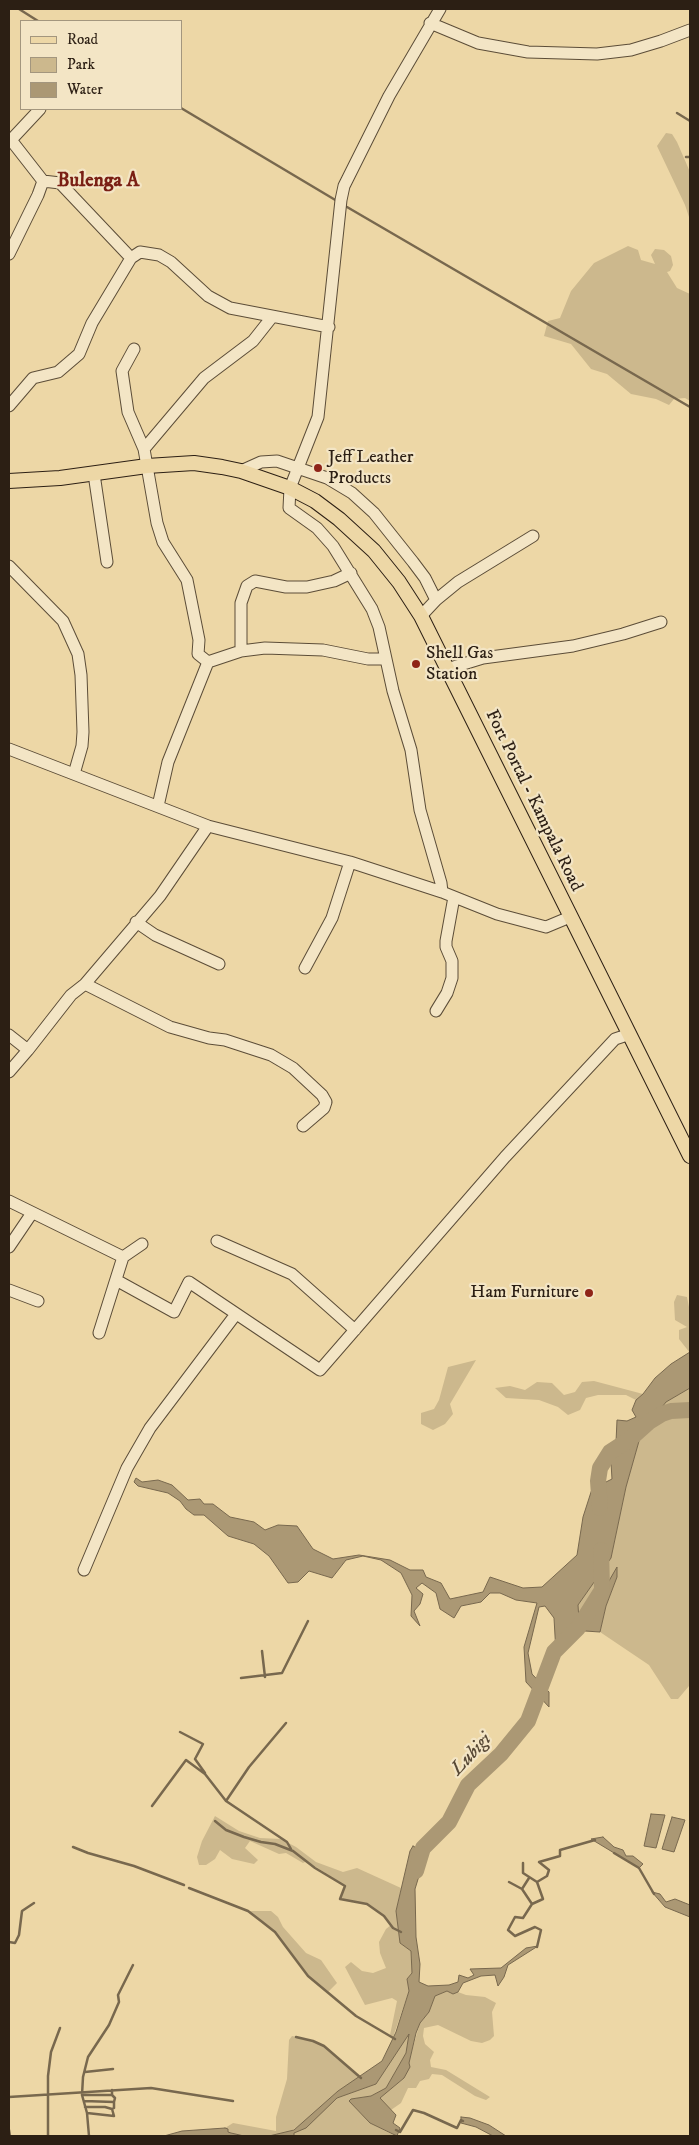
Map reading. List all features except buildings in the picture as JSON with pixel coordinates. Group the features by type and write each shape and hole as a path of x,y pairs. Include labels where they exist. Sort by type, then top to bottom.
{"main road":[{"name":"Fort Portal - Kampala Road","path":"9,481 60,478 147,466 194,463 241,471 290,488 332,514 374,551 399,582 421,616 690,1156"}],"street":[{"path":"440,9 389,96 344,186 318,417 290,488 289,508 317,528 333,546 372,609 411,750 420,810 441,882 442,892"},
{"path":"430,24 478,43 528,52 597,54 631,50 661,42 690,30"},
{"path":"39,110 11,140 42,181 60,183 131,258"},
{"path":"9,254 38,195 42,181"},
{"path":"9,406 33,378 58,372 79,354 92,323 131,258 140,252 159,255 171,262 208,296 230,308 329,327"},
{"path":"144,449 204,378 253,341 272,317"},
{"path":"134,349 122,371 128,412 144,449 157,523 163,542 187,580 199,640 198,654 208,662"},
{"path":"241,471 269,461 298,467 336,482 365,503 413,562 436,600"},
{"path":"94,474 107,562"},
{"path":"421,616 436,600 469,574 533,536"},
{"path":"9,566 63,622 78,654 81,675 83,732 82,746 74,774"},
{"path":"241,651 240,603 247,586 251,582 260,581 299,588 325,584 351,573"},
{"path":"447,669 483,658 573,646 661,622"},
{"path":"158,806 168,762 208,662 241,651 265,648 324,650 368,660 386,659"},
{"path":"9,749 208,826 350,862 442,892 497,914 546,927 570,917"},
{"path":"9,1072 71,995 85,984 160,896 208,826"},
{"path":"305,968 332,918 350,862"},
{"path":"436,1011 447,993 452,978 452,961 446,947 446,941 454,897"},
{"path":"136,922 155,935 219,964"},
{"path":"85,984 170,1027 209,1038 226,1040 271,1055 293,1068 322,1095 326,1102 324,1108 303,1126"},
{"path":"116,1280 174,1312 189,1282 320,1370 505,1157 615,1039 630,1034"},
{"path":"9,1035 28,1050"},
{"path":"9,1201 123,1257"},
{"path":"9,1247 32,1213"},
{"path":"218,1241 292,1274 355,1330"},
{"path":"99,1333 123,1257 142,1244"},
{"path":"9,1290 38,1301"},
{"path":"84,1570 127,1468 150,1428 236,1314"}],"green space":[{"path":"666,133 672,134 677,142 690,172 690,220 685,205 657,146"},
{"path":"628,246 638,250 641,260 655,264 651,255 655,249 664,250 671,256 673,265 670,271 667,272 677,288 690,294 690,401 685,398 674,399 669,405 656,399 631,394 607,374 591,369 571,344 544,336 548,321 560,318 571,291 594,263"},
{"path":"677,1295 687,1297 690,1312 690,1353 679,1339 679,1330 687,1327 675,1320 674,1302"},
{"path":"476,1360 450,1404 453,1414 445,1424 433,1430 421,1424 421,1413 434,1409 439,1400 448,1367"},
{"path":"594,1381 643,1394 636,1400 626,1395 598,1395 586,1398 580,1410 568,1415 558,1407 539,1400 506,1398 495,1388 510,1386 525,1390 537,1382 552,1383 564,1395 575,1392 582,1382"},
{"path":"690,1388 690,1687 678,1699 671,1699 649,1665 600,1632 606,1606 617,1577 588,1618 579,1621 578,1605 611,1558 626,1487 641,1434 666,1402"},
{"path":"215,1816 239,1831 260,1838 281,1839 296,1847 316,1862 343,1872 357,1868 401,1888 396,1911 400,1943 411,1951 412,1973 407,1979 409,1991 393,2037 390,2035 397,2001 392,1998 365,2005 345,1967 351,1962 362,1971 373,1973 386,1968 380,1953 379,1942 386,1929 391,1925 384,1916 367,1904 340,1899 345,1886 307,1861 303,1863 286,1853 279,1854 250,1841 245,1848 258,1860 254,1864 232,1859 220,1850 215,1859 206,1865 199,1865 197,1857 202,1841"},
{"path":"248,1911 271,1911 278,1917 283,1927 306,1953 321,1960 337,1983 328,1992 322,1988 308,1976 275,1932"},
{"path":"447,1991 453,1994 458,1992 485,1997 496,2003 492,2012 494,2036 482,2043 471,2041 438,2025 424,2028 425,2044 434,2052 430,2060 431,2067 446,2070 490,2097 486,2100 475,2096 442,2075 432,2074 429,2079 420,2081 416,2088 408,2088 401,2103 391,2110 380,2098 404,2078 420,2023 429,2012 435,1996"},
{"path":"410,2031 406,2053 386,2088 371,2096 351,2099 349,2101 370,2123 396,2136 294,2136 294,2133 337,2098 376,2084"},
{"path":"292,2036 324,2046 360,2077 338,2091 301,2125 289,2132 269,2136 242,2136 228,2132 228,2129 225,2128 233,2123 276,2131 276,2117 287,2079 289,2040"}],"water":[{"path":"690,1352 690,1388 666,1402 641,1434 626,1487 611,1558 578,1605 579,1620 587,1619 617,1567 617,1577 606,1606 600,1632 585,1631 566,1642 556,1653 554,1618 545,1606 539,1607 528,1653 532,1674 549,1692 549,1707 526,1682 524,1647 537,1603 516,1600 500,1593 490,1593 481,1602 461,1606 454,1618 440,1609 436,1593 422,1583 416,1588 423,1594 420,1604 414,1611 420,1626 411,1616 412,1595 401,1573 381,1560 363,1556 346,1560 332,1578 309,1571 298,1582 288,1583 269,1556 254,1544 228,1536 204,1515 194,1515 180,1501 168,1493 138,1486 134,1482 136,1478 142,1482 158,1480 172,1485 188,1500 200,1499 204,1504 213,1504 230,1517 254,1522 265,1530 278,1525 297,1526 313,1549 333,1559 359,1555 390,1560 410,1570 423,1570 426,1577 441,1583 450,1599 483,1592 490,1577 523,1588 542,1587 577,1555 583,1517 592,1489 612,1479 611,1463 616,1442 617,1420 627,1421 636,1417 632,1410 636,1400 655,1378 671,1364"},
{"path":"651,1814 665,1815 656,1848 644,1846"},
{"path":"672,1817 685,1820 674,1852 662,1849"},
{"path":"603,1837 614,1847 623,1850 626,1856 633,1856 643,1864 639,1868 591,1839"},
{"path":"413,1846 426,1853 415,1889 416,1937 420,1964 419,1982 428,1986 449,1985 458,1982 459,1975 468,1978 474,1975 470,1969 501,1968 526,1948 538,1946 508,1965 504,1977 498,1986 495,1975 481,1976 463,1983 458,1992 453,1994 447,1991 435,1996 429,2012 420,2023 416,2033 409,2063 410,2067 404,2078 380,2098 396,2115 393,2123 400,2128 397,2136 370,2123 349,2101 351,2099 371,2096 386,2088 406,2053 409,2034 376,2084 337,2098 306,2128 294,2133 294,2136 269,2136 294,2130 338,2091 382,2061 396,2032 409,1991 407,1979 412,1973 411,1951 400,1943 396,1911 410,1851"},
{"path":"652,1892 660,1894 666,1902 675,1899 690,1905 690,1917 665,1907"},
{"path":"461,2117 470,2118 489,2125 506,2136 493,2136 476,2127 461,2123"},
{"path":"228,2129 228,2132 244,2136 164,2136 182,2131"}],"waterway":[{"path":"19,9 36,20"},
{"path":"182,109 337,201"},
{"path":"677,113 690,121"},
{"path":"347,207 690,407"},
{"name":"Lubigi","path":"600,1508 598,1481 600,1468 610,1452 662,1414 671,1411 690,1410"},
{"name":"Lubigi","path":"416,1871 423,1848 449,1822 468,1785 501,1754 528,1721 554,1652 578,1628 602,1590 601,1550"},
{"path":"241,1678 282,1673 308,1621"},
{"path":"262,1651 265,1677"},
{"path":"226,1801 249,1767 286,1723"},
{"path":"180,1732 203,1744 195,1759 205,1773"},
{"path":"152,1806 186,1760 205,1774 226,1801 287,1842 291,1849"},
{"path":"215,1821 226,1830 244,1837 275,1844 293,1851 315,1868 345,1886 340,1899 367,1904 384,1916 393,1928 401,1932"},
{"path":"537,1947 541,1930 535,1927 515,1936 508,1930 515,1917 523,1918 532,1904 543,1899 537,1882 547,1876 549,1870 539,1862 560,1856 560,1850 595,1840"},
{"path":"73,1847 134,1866 184,1885"},
{"path":"614,1853 639,1868 654,1894"},
{"path":"523,1863 523,1873 537,1882"},
{"path":"509,1882 522,1889 529,1878"},
{"path":"189,1888 248,1911 275,1932 308,1976 356,2016 395,2039"},
{"path":"522,1889 532,1904"},
{"path":"9,1942 15,1943 19,1935 22,1911 34,1903"},
{"path":"89,2136 87,2113 82,2095 83,2077 88,2057 109,2025 119,2002 118,1995 133,1965"},
{"path":"48,2136 48,2076 51,2052 60,2028"},
{"path":"296,2037 324,2046 361,2078"},
{"path":"85,2072 113,2069"},
{"path":"9,2097 151,2088 233,2101"},
{"path":"82,2095 112,2095 112,2090"},
{"path":"84,2101 114,2102 115,2098 112,2095"},
{"path":"85,2107 112,2109 114,2108 114,2102"},
{"path":"87,2113 114,2116 112,2109"},
{"path":"396,2130 400,2132 413,2110 457,2128 461,2120 463,2121"},
{"path":"9,2130 10,2136"}],"place":[{"name":"Jeff Leather Products","path":"318,468"},
{"name":"Shell Gas Station","path":"416,664"},
{"name":"Ham Furniture","path":"589,1293"}],"district":[{"name":"Bulenga A","path":"98,182"}]}
